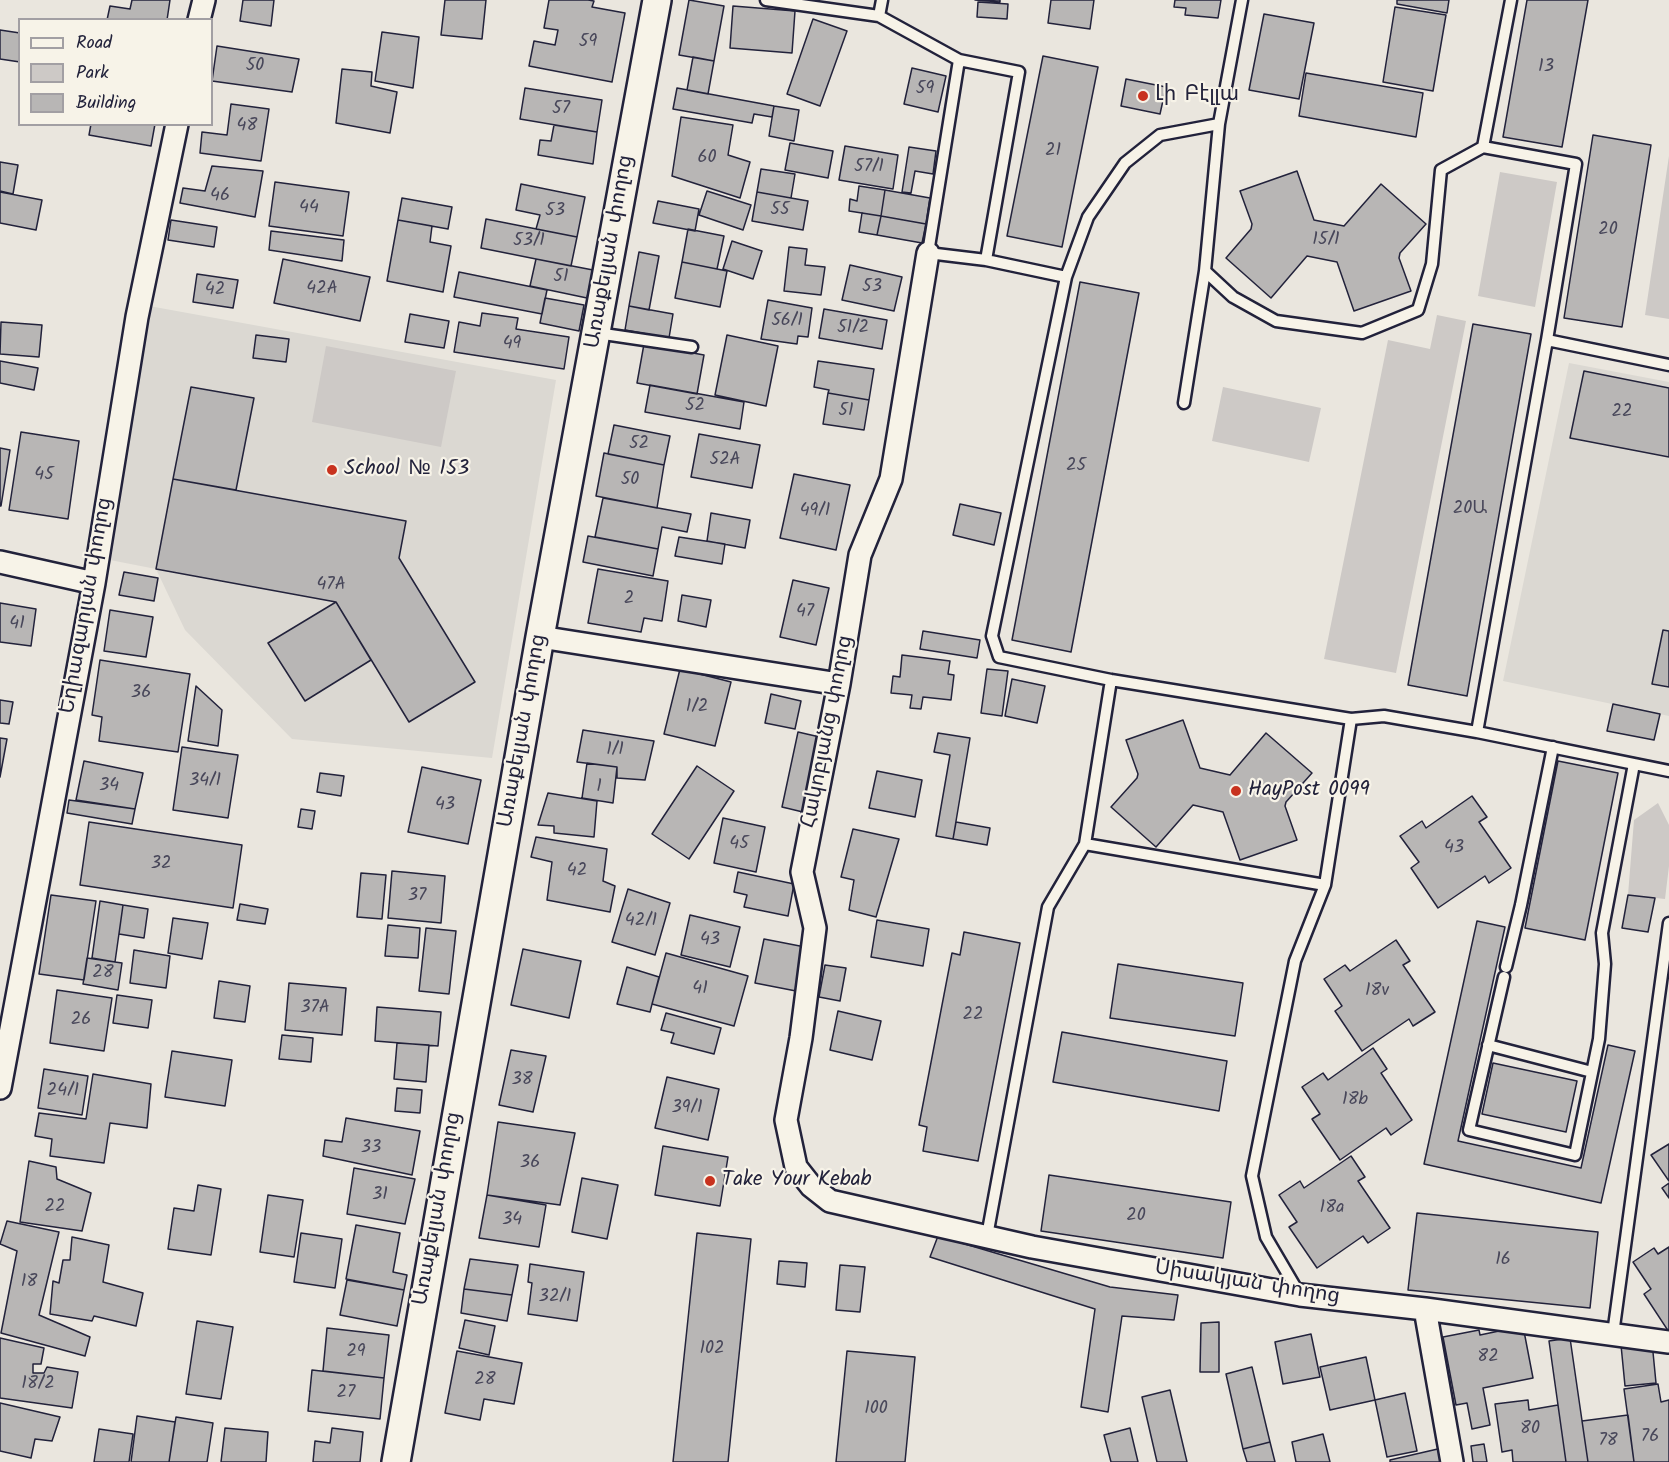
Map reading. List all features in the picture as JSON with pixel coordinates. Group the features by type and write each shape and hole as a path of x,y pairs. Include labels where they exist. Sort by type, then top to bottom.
{"street":[{"path":"200,18 204,0"},
{"name":"Առաքելյան փողոց","path":"396,1462 540,637 657,0"},
{"name":"Եղիազարյան փողոց","path":"0,1088 94,583 137,317 177,126"},
{"name":"Հակոբյանց փողոց","path":"830,1201 811,1186 796,1167 786,1120 801,1038 815,928 802,872 839,684 860,555 891,479 928,253"},
{"path":"0,562 94,583"},
{"path":"540,637 839,684"},
{"name":"Սիսակյան փողոց","path":"830,1201 1032,1247 1300,1295 1425,1308 1669,1342"},
{"path":"1425,1308 1452,1462"}],"lane":[{"path":"766,0 879,16 959,60 1019,72 986,260"},
{"path":"879,16 882,0"},
{"path":"1184,403 1205,271 1219,123 1242,0"},
{"path":"1483,147 1511,0"},
{"path":"959,60 928,253 986,260 1066,277"},
{"path":"1219,123 1160,135 1125,163 1088,218 1066,277 992,636 999,657 1111,680 1351,719 1384,716 1477,732 1669,771"},
{"path":"1205,271 1233,297 1276,321 1362,333 1418,310 1432,264 1441,171 1483,147 1576,164 1477,732"},
{"path":"596,333 692,347"},
{"path":"1547,340 1669,365"},
{"path":"987,1236 1048,907 1085,844 1111,680"},
{"path":"1300,1295 1266,1237 1252,1176 1295,961 1325,885 1351,719"},
{"path":"1553,747 1521,905 1469,1130 1575,1155 1599,1039 1605,964 1602,933 1634,764"},
{"path":"1085,844 1325,885"},
{"path":"1613,1334 1669,923"},
{"path":"1488,1045 1592,1072"}],"shaded area":[{"name":"School № 153","path":"149,306 556,380 492,758 292,739 185,630 156,569 110,560"},
{"path":"1569,363 1669,382 1669,716 1503,681"}],"green space":[{"path":"1669,156 1669,319 1645,315"},
{"path":"1500,172 1557,182 1535,307 1478,296"},
{"path":"1437,315 1466,321 1396,673 1324,659 1388,340 1430,349"},
{"path":"326,346 456,371 441,447 312,422"},
{"path":"1223,387 1321,408 1309,462 1212,441"},
{"path":"1658,803 1669,825 1669,866 1665,899 1628,895 1634,820"}],"building":[{"path":"132,0 170,0 167,18 107,18 110,6 130,9"},
{"path":"243,0 274,0 271,26 240,21"},
{"path":"445,0 486,0 482,39 441,35"},
{"path":"549,0 594,1 592,7 625,13 612,82 529,66 534,41 555,45 558,30 544,28"},
{"path":"689,0 724,6 714,61 679,55"},
{"path":"975,0 1000,0 1000,2"},
{"path":"1051,0 1094,0 1090,29 1048,23"},
{"path":"1175,0 1221,0 1218,18 1185,15 1186,8 1174,7"},
{"path":"1397,0 1449,0 1447,13 1397,4"},
{"path":"1527,0 1588,0 1562,147 1503,137"},
{"path":"978,2 1008,4 1007,19 977,17"},
{"path":"733,6 795,11 792,53 730,48"},
{"path":"1395,7 1446,15 1433,91 1383,82"},
{"path":"1264,14 1314,23 1299,99 1249,90"},
{"path":"813,19 847,31 820,106 787,94"},
{"path":"0,30 18,33 18,62 0,59"},
{"path":"382,32 419,37 413,88 375,81"},
{"path":"217,46 299,59 292,92 213,81"},
{"path":"1043,56 1098,67 1062,247 1007,236"},
{"path":"693,57 714,61 708,94 687,90"},
{"path":"912,68 946,76 938,112 904,104"},
{"path":"342,69 372,72 371,86 397,92 390,133 336,123"},
{"path":"1306,73 1423,93 1416,137 1299,116"},
{"name":"Լի Բէլլա","path":"1126,79 1166,87 1160,114 1121,106"},
{"path":"525,88 602,100 597,132 520,119"},
{"path":"677,88 774,106 772,117 754,114 752,123 673,109"},
{"path":"231,104 269,109 261,161 200,153 202,132 227,135"},
{"path":"774,106 799,110 794,141 769,136"},
{"path":"681,117 733,125 728,155 750,162 740,198 672,176"},
{"path":"554,125 597,132 593,164 538,155 540,140 551,141"},
{"path":"91,126 155,126 151,146 89,135"},
{"path":"1593,135 1651,145 1622,327 1564,318"},
{"path":"790,143 833,151 828,178 785,170"},
{"path":"845,146 898,155 893,189 839,180"},
{"path":"909,147 936,151 933,174 915,171 911,193 902,192"},
{"path":"0,162 18,165 13,194 0,191"},
{"path":"212,166 263,171 255,217 180,203 183,188 205,191"},
{"path":"761,169 795,174 791,198 757,192"},
{"path":"1297,171 1314,220 1344,226 1381,184 1426,224 1400,253 1399,258 1411,291 1354,311 1337,262 1307,256 1271,298 1226,258 1251,229 1252,224 1240,191"},
{"path":"275,182 349,192 343,236 269,226"},
{"path":"521,184 585,197 577,237 536,229 540,215 516,210"},
{"path":"859,186 885,190 881,216 849,211 850,199 857,201"},
{"path":"885,190 930,198 926,224 881,216"},
{"path":"707,191 751,205 743,230 699,215"},
{"path":"0,192 42,200 36,230 0,223"},
{"path":"757,192 808,201 803,230 752,221"},
{"path":"402,198 452,207 448,229 398,220"},
{"path":"658,201 699,209 695,231 653,223"},
{"path":"862,213 881,216 877,235 859,232"},
{"path":"881,216 926,224 922,243 877,235"},
{"path":"486,219 577,237 571,266 481,248"},
{"path":"171,220 217,227 214,247 168,240"},
{"path":"398,220 432,226 430,242 451,246 443,292 387,281"},
{"path":"688,229 724,236 717,269 682,262"},
{"path":"271,231 344,240 342,261 269,250"},
{"path":"732,241 762,251 753,279 723,269"},
{"path":"789,247 807,249 805,265 825,267 821,295 784,291"},
{"path":"639,252 659,256 649,310 629,306"},
{"path":"283,259 370,277 360,321 274,303"},
{"path":"536,259 593,270 587,298 530,286"},
{"path":"682,262 727,271 720,307 675,298"},
{"path":"850,265 902,277 894,311 842,300"},
{"path":"459,272 547,290 542,314 454,297"},
{"path":"197,274 238,280 233,308 193,302"},
{"path":"1080,282 1139,293 1071,652 1012,640"},
{"path":"545,298 584,305 579,331 540,323"},
{"path":"768,300 812,308 808,337 798,336 797,344 761,339"},
{"path":"629,306 673,314 669,338 625,330"},
{"path":"824,309 887,320 882,349 819,338"},
{"path":"482,313 518,318 516,329 569,337 564,369 454,352 459,322 480,326"},
{"path":"410,314 449,321 444,348 405,342"},
{"path":"1,322 42,325 39,357 0,354"},
{"path":"1473,324 1531,334 1467,696 1408,685"},
{"path":"256,335 289,339 286,362 253,358"},
{"path":"727,335 778,346 766,406 715,395"},
{"path":"644,344 704,355 697,394 637,383"},
{"path":"0,361 38,368 34,390 0,383"},
{"path":"818,361 874,369 869,400 828,393 829,390 814,387"},
{"path":"1584,371 1669,388 1669,457 1570,438"},
{"path":"650,385 744,402 740,429 645,412"},
{"path":"191,387 254,398 236,490 173,479"},
{"path":"828,393 869,400 864,430 823,424"},
{"path":"614,425 670,436 664,465 608,454"},
{"path":"21,432 79,441 68,519 9,510"},
{"path":"699,434 760,445 752,488 691,477"},
{"path":"0,448 10,450 1,506 0,506"},
{"path":"604,453 664,465 657,508 596,496"},
{"path":"794,474 850,485 836,550 780,538"},
{"path":"173,479 406,521 399,558 475,682 409,722 336,602 156,569"},
{"path":"603,498 691,514 687,532 662,527 658,549 595,537"},
{"path":"960,504 1001,513 994,545 953,535"},
{"path":"711,513 750,520 745,548 707,541"},
{"path":"588,536 658,549 653,576 583,562"},
{"path":"679,537 725,544 722,564 675,556"},
{"path":"598,569 668,581 662,621 644,618 641,632 588,623"},
{"path":"124,572 158,578 154,601 119,595"},
{"path":"793,580 829,588 816,645 780,637"},
{"path":"682,595 711,600 706,627 678,621"},
{"path":"336,602 371,660 305,701 268,643"},
{"path":"0,603 36,609 31,646 0,642"},
{"path":"110,610 153,617 146,657 104,651"},
{"path":"1663,630 1669,631 1669,687 1652,684"},
{"path":"923,631 980,640 977,658 920,649"},
{"path":"902,655 950,661 948,674 954,675 951,700 923,697 921,709 910,708 912,695 891,693 893,676 900,677"},
{"path":"100,660 190,674 178,752 99,741 102,717 92,715"},
{"path":"680,669 731,682 715,746 664,734"},
{"path":"987,669 1008,671 1002,716 981,713"},
{"path":"1012,679 1045,686 1037,723 1005,716"},
{"path":"196,686 222,710 218,746 188,741"},
{"path":"771,694 801,701 795,729 765,723"},
{"path":"0,700 13,702 9,724 0,723"},
{"path":"1613,704 1660,714 1654,740 1607,731"},
{"path":"1183,720 1200,768 1230,775 1266,733 1312,773 1285,806 1297,840 1240,860 1223,812 1193,805 1156,847 1111,807 1138,774 1126,740"},
{"path":"583,730 654,741 645,780 617,778 617,767 577,762"},
{"path":"798,732 824,738 807,813 782,807"},
{"path":"938,733 970,738 953,839 936,836 950,755 934,752"},
{"path":"0,738 7,739 0,777"},
{"path":"182,747 238,755 228,818 173,810"},
{"path":"84,761 143,773 135,809 76,800"},
{"path":"1558,761 1618,773 1585,940 1525,928"},
{"path":"587,763 617,767 613,803 582,798"},
{"path":"697,766 734,791 689,859 652,834"},
{"path":"422,767 481,780 468,844 408,832"},
{"path":"877,771 922,780 915,817 869,808"},
{"path":"320,773 344,776 341,796 317,792"},
{"path":"548,793 597,801 594,837 554,833 554,826 538,825"},
{"path":"1472,796 1487,817 1479,822 1511,868 1489,883 1485,876 1438,908 1411,868 1419,862 1400,836 1422,821 1426,828"},
{"path":"69,800 135,809 132,824 67,813"},
{"path":"301,809 315,811 312,829 298,827"},
{"path":"723,818 765,827 756,872 714,863"},
{"path":"89,822 242,845 233,908 80,885"},
{"path":"956,822 990,828 987,845 953,839"},
{"path":"853,829 899,839 876,917 849,910 854,880 841,877"},
{"path":"536,837 607,849 603,881 615,886 610,912 547,900 552,862 531,857"},
{"path":"392,871 445,876 441,923 388,918"},
{"path":"738,872 794,884 788,916 744,907 747,895 734,892"},
{"path":"361,873 386,875 382,919 357,917"},
{"path":"628,889 670,903 655,955 612,942"},
{"path":"51,895 96,901 84,980 39,974"},
{"path":"1628,895 1655,898 1648,932 1622,928"},
{"path":"100,901 123,905 115,962 92,958"},
{"path":"240,904 268,909 265,924 237,920"},
{"path":"123,905 148,909 144,938 119,934"},
{"path":"690,915 740,927 730,967 681,955"},
{"path":"173,918 208,923 202,959 168,953"},
{"path":"877,920 929,929 923,966 871,957"},
{"path":"1477,921 1505,927 1458,1141 1581,1168 1608,1045 1635,1051 1601,1203 1424,1164"},
{"path":"388,925 420,928 418,958 385,956"},
{"path":"426,928 456,931 449,994 419,991"},
{"path":"964,932 1020,943 978,1161 923,1151 927,1127 919,1125 952,953 960,955"},
{"path":"764,939 805,947 796,991 755,983"},
{"path":"1396,940 1410,961 1403,965 1435,1012 1413,1026 1409,1019 1362,1051 1335,1011 1342,1006 1324,979 1345,965 1350,971"},
{"path":"523,949 581,961 569,1018 511,1005"},
{"path":"134,950 170,956 166,988 130,983"},
{"path":"666,953 748,976 734,1026 652,1004"},
{"path":"87,958 122,963 118,990 83,984"},
{"path":"1118,964 1243,983 1235,1036 1110,1018"},
{"path":"825,965 846,968 840,1001 819,997"},
{"path":"627,967 659,977 650,1012 617,1004"},
{"path":"219,981 250,986 245,1022 214,1018"},
{"path":"289,983 346,988 342,1035 285,1030"},
{"path":"57,990 112,998 104,1051 50,1043"},
{"path":"117,995 152,1000 148,1028 113,1023"},
{"path":"377,1007 441,1012 438,1046 375,1041"},
{"path":"838,1011 881,1021 872,1060 830,1050"},
{"path":"666,1013 721,1028 714,1054 671,1043 674,1033 661,1030"},
{"path":"1062,1032 1227,1061 1219,1111 1053,1082"},
{"path":"282,1035 313,1038 311,1062 279,1059"},
{"path":"397,1043 429,1045 426,1082 394,1079"},
{"path":"1373,1048 1387,1069 1381,1073 1412,1120 1391,1135 1386,1128 1340,1160 1312,1119 1320,1114 1302,1087 1323,1073 1328,1080"},
{"path":"511,1050 546,1056 533,1112 499,1105"},
{"path":"172,1051 232,1060 225,1106 165,1097"},
{"path":"1493,1063 1577,1081 1566,1132 1482,1114"},
{"path":"44,1069 88,1076 82,1115 38,1108"},
{"path":"93,1074 151,1084 147,1128 110,1123 104,1163 50,1156 52,1139 35,1136 39,1113 86,1119"},
{"path":"667,1077 719,1089 708,1140 655,1128"},
{"path":"397,1088 422,1090 420,1113 395,1111"},
{"path":"346,1118 420,1131 412,1175 323,1156 325,1140 342,1142"},
{"path":"498,1122 575,1133 560,1205 487,1195"},
{"path":"1669,1144 1669,1181 1651,1155"},
{"path":"663,1146 728,1157 720,1206 655,1195"},
{"path":"1351,1156 1365,1177 1358,1181 1390,1228 1368,1243 1363,1236 1317,1268 1289,1227 1297,1222 1279,1195 1300,1181 1304,1188"},
{"path":"29,1161 56,1167 57,1179 91,1193 82,1231 20,1222"},
{"path":"354,1168 415,1179 405,1224 347,1214"},
{"path":"1049,1175 1231,1202 1223,1258 1041,1231"},
{"path":"582,1178 618,1185 607,1239 572,1232"},
{"path":"1669,1183 1669,1198 1662,1188"},
{"path":"198,1185 221,1189 211,1255 168,1249 174,1208 194,1211"},
{"path":"268,1195 303,1200 294,1257 260,1252"},
{"path":"487,1195 546,1205 539,1247 479,1238"},
{"path":"1417,1213 1598,1232 1590,1308 1408,1290"},
{"path":"7,1221 59,1232 39,1315 90,1337 85,1356 1,1333 17,1251 0,1244"},
{"path":"356,1225 400,1233 393,1272 407,1275 404,1290 346,1279"},
{"path":"301,1233 342,1239 335,1288 294,1282"},
{"path":"697,1233 751,1239 728,1462 673,1462"},
{"path":"938,1236 1110,1287 1178,1295 1174,1320 1122,1316 1108,1412 1081,1407 1095,1309 930,1257"},
{"path":"72,1237 109,1245 103,1282 143,1293 136,1326 94,1316 92,1321 50,1314 53,1281 59,1283 63,1260 70,1260"},
{"path":"1669,1247 1669,1332 1644,1294 1651,1289 1633,1262 1654,1248 1658,1254"},
{"path":"470,1259 518,1265 512,1295 464,1289"},
{"path":"779,1261 807,1263 805,1287 777,1284"},
{"path":"530,1264 584,1272 577,1321 528,1314 532,1283 528,1282"},
{"path":"840,1265 865,1267 860,1312 836,1310"},
{"path":"347,1280 404,1290 397,1326 340,1315"},
{"path":"464,1289 512,1295 507,1321 461,1313"},
{"path":"465,1320 495,1326 489,1355 459,1348"},
{"path":"197,1321 233,1327 221,1399 186,1394"},
{"path":"1219,1322 1219,1372 1200,1372 1201,1323"},
{"path":"1523,1326 1533,1378 1483,1388 1490,1425 1472,1429 1467,1403 1456,1405 1443,1337 1479,1330 1480,1335"},
{"path":"327,1328 389,1335 384,1378 323,1371"},
{"path":"1311,1334 1320,1377 1283,1384 1275,1342"},
{"path":"0,1338 44,1348 41,1364 33,1364 33,1373 44,1373 47,1367 78,1372 72,1408 0,1398"},
{"path":"1570,1338 1588,1462 1566,1462 1549,1341"},
{"path":"1652,1342 1656,1383 1625,1386 1621,1345"},
{"path":"457,1351 522,1363 514,1404 484,1399 480,1420 445,1413"},
{"path":"847,1351 915,1357 905,1462 836,1462"},
{"path":"1366,1357 1375,1400 1330,1410 1320,1367"},
{"path":"1252,1367 1270,1442 1243,1449 1226,1374"},
{"path":"312,1370 384,1378 380,1419 308,1411"},
{"path":"1658,1384 1661,1402 1669,1400 1669,1462 1634,1462 1624,1389"},
{"path":"1170,1390 1187,1462 1157,1462 1142,1397"},
{"path":"1405,1393 1417,1451 1387,1457 1375,1400"},
{"path":"1528,1400 1529,1410 1558,1405 1566,1462 1513,1462 1512,1450 1502,1452 1495,1404"},
{"path":"0,1403 60,1417 52,1441 35,1439 31,1458 0,1451"},
{"path":"1628,1415 1634,1462 1588,1462 1582,1421"},
{"path":"137,1416 175,1422 169,1462 131,1462"},
{"path":"176,1417 213,1423 207,1462 169,1462"},
{"path":"225,1428 268,1432 266,1462 221,1462"},
{"path":"332,1428 363,1432 360,1462 313,1462 315,1441 330,1443"},
{"path":"1130,1428 1138,1462 1111,1462 1104,1435"},
{"path":"99,1429 133,1434 129,1462 94,1462"},
{"path":"1323,1434 1330,1462 1296,1462 1292,1442"},
{"path":"1270,1442 1275,1462 1247,1462 1243,1449"},
{"path":"1484,1444 1487,1462 1473,1462 1471,1446"},
{"path":"1442,1448 1445,1462 1390,1462 1390,1460"}],"place":[{"name":"Լի Բէլլա","path":"1143,96"},
{"name":"School № 153","path":"332,470"},
{"name":"HayPost 0099","path":"1236,791"},
{"name":"Take Your Kebab","path":"710,1181"}]}
